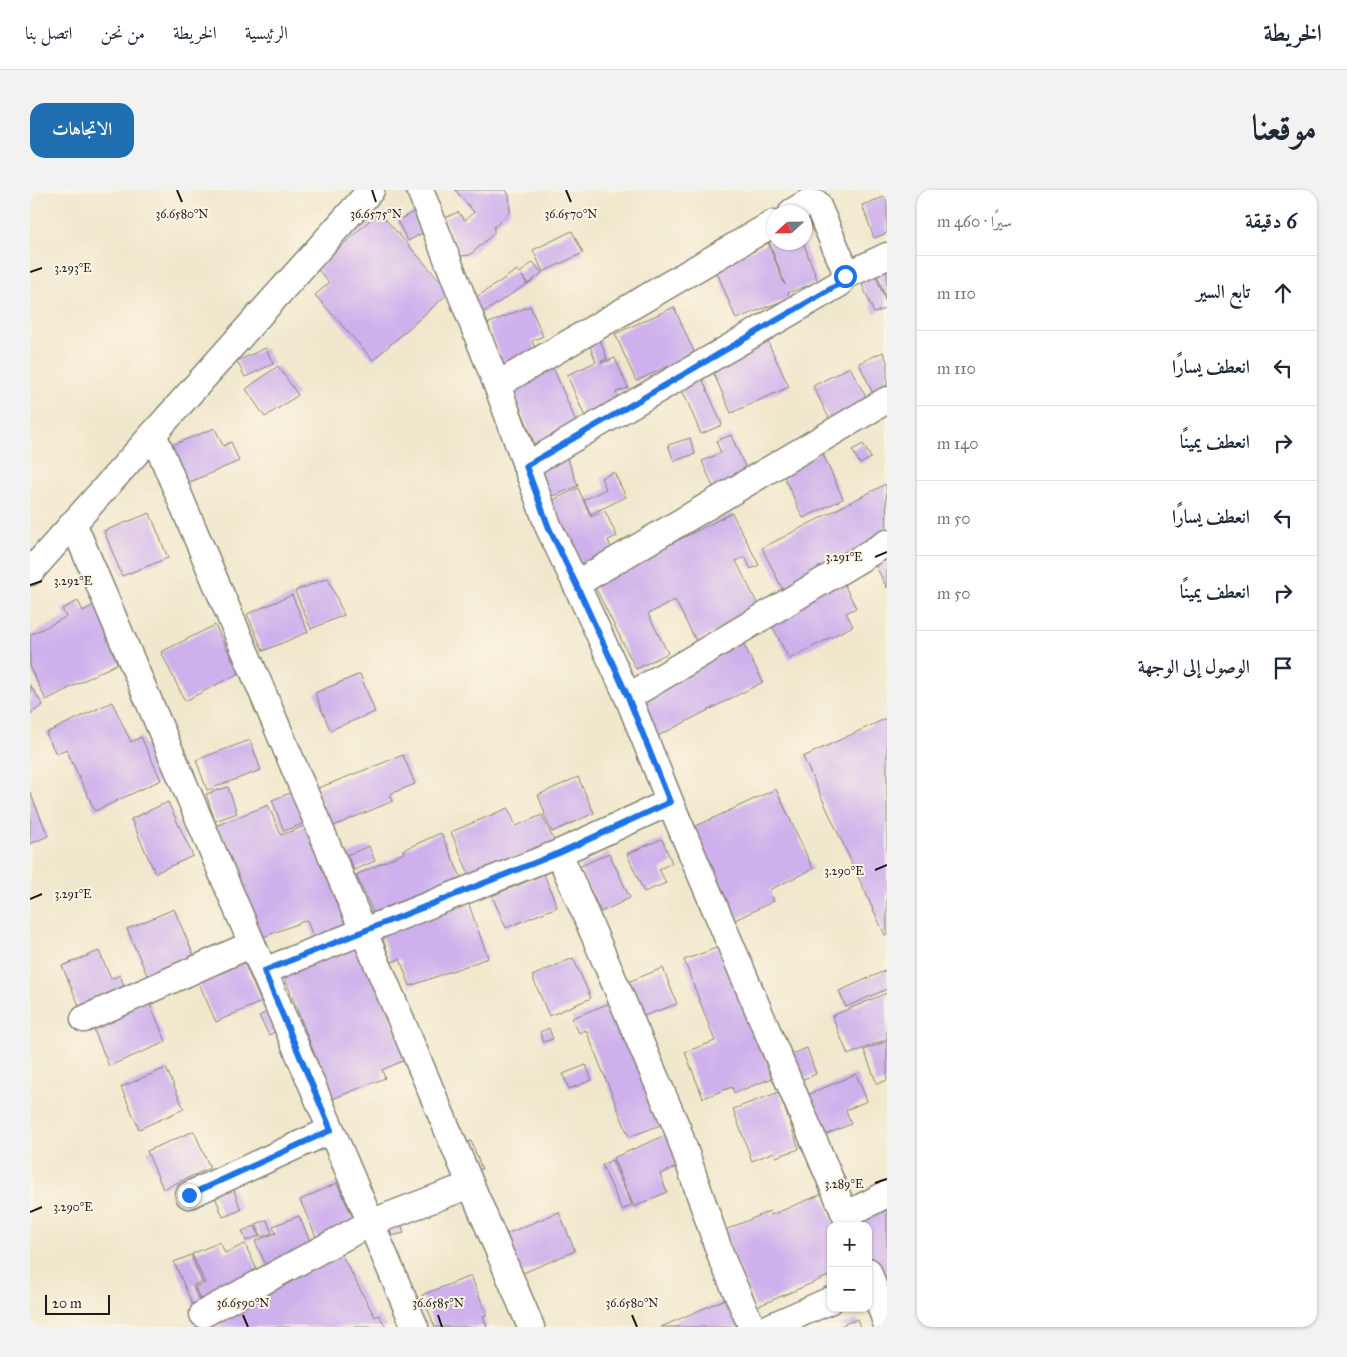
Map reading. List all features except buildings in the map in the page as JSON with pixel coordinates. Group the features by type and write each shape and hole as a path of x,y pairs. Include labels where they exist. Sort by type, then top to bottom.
{"street":[{"path":"30,572 371,190"},
{"path":"420,190 497,385 549,528 628,697 670,802 848,1221 887,1194"},
{"path":"804,205 807,203 817,204 844,267 845,276"},
{"path":"497,385 767,227"},
{"path":"526,466 839,284 845,276 887,256"},
{"path":"576,584 887,400"},
{"path":"153,434 531,1327"},
{"path":"73,523 415,1327"},
{"path":"628,697 887,543"},
{"path":"264,971 559,853 670,802"},
{"path":"559,853 677,1128 722,1259 752,1327"},
{"path":"84,1019 252,944"},
{"path":"189,1195 331,1130"},
{"path":"203,1314 370,1223 470,1185"},
{"path":"872,1284 887,1325"},
{"path":"770,1327 827,1302"}],"route":[{"path":"189,1195 331,1130 264,971 559,853 670,802 628,697 549,528 526,466 839,284 845,276"}]}
